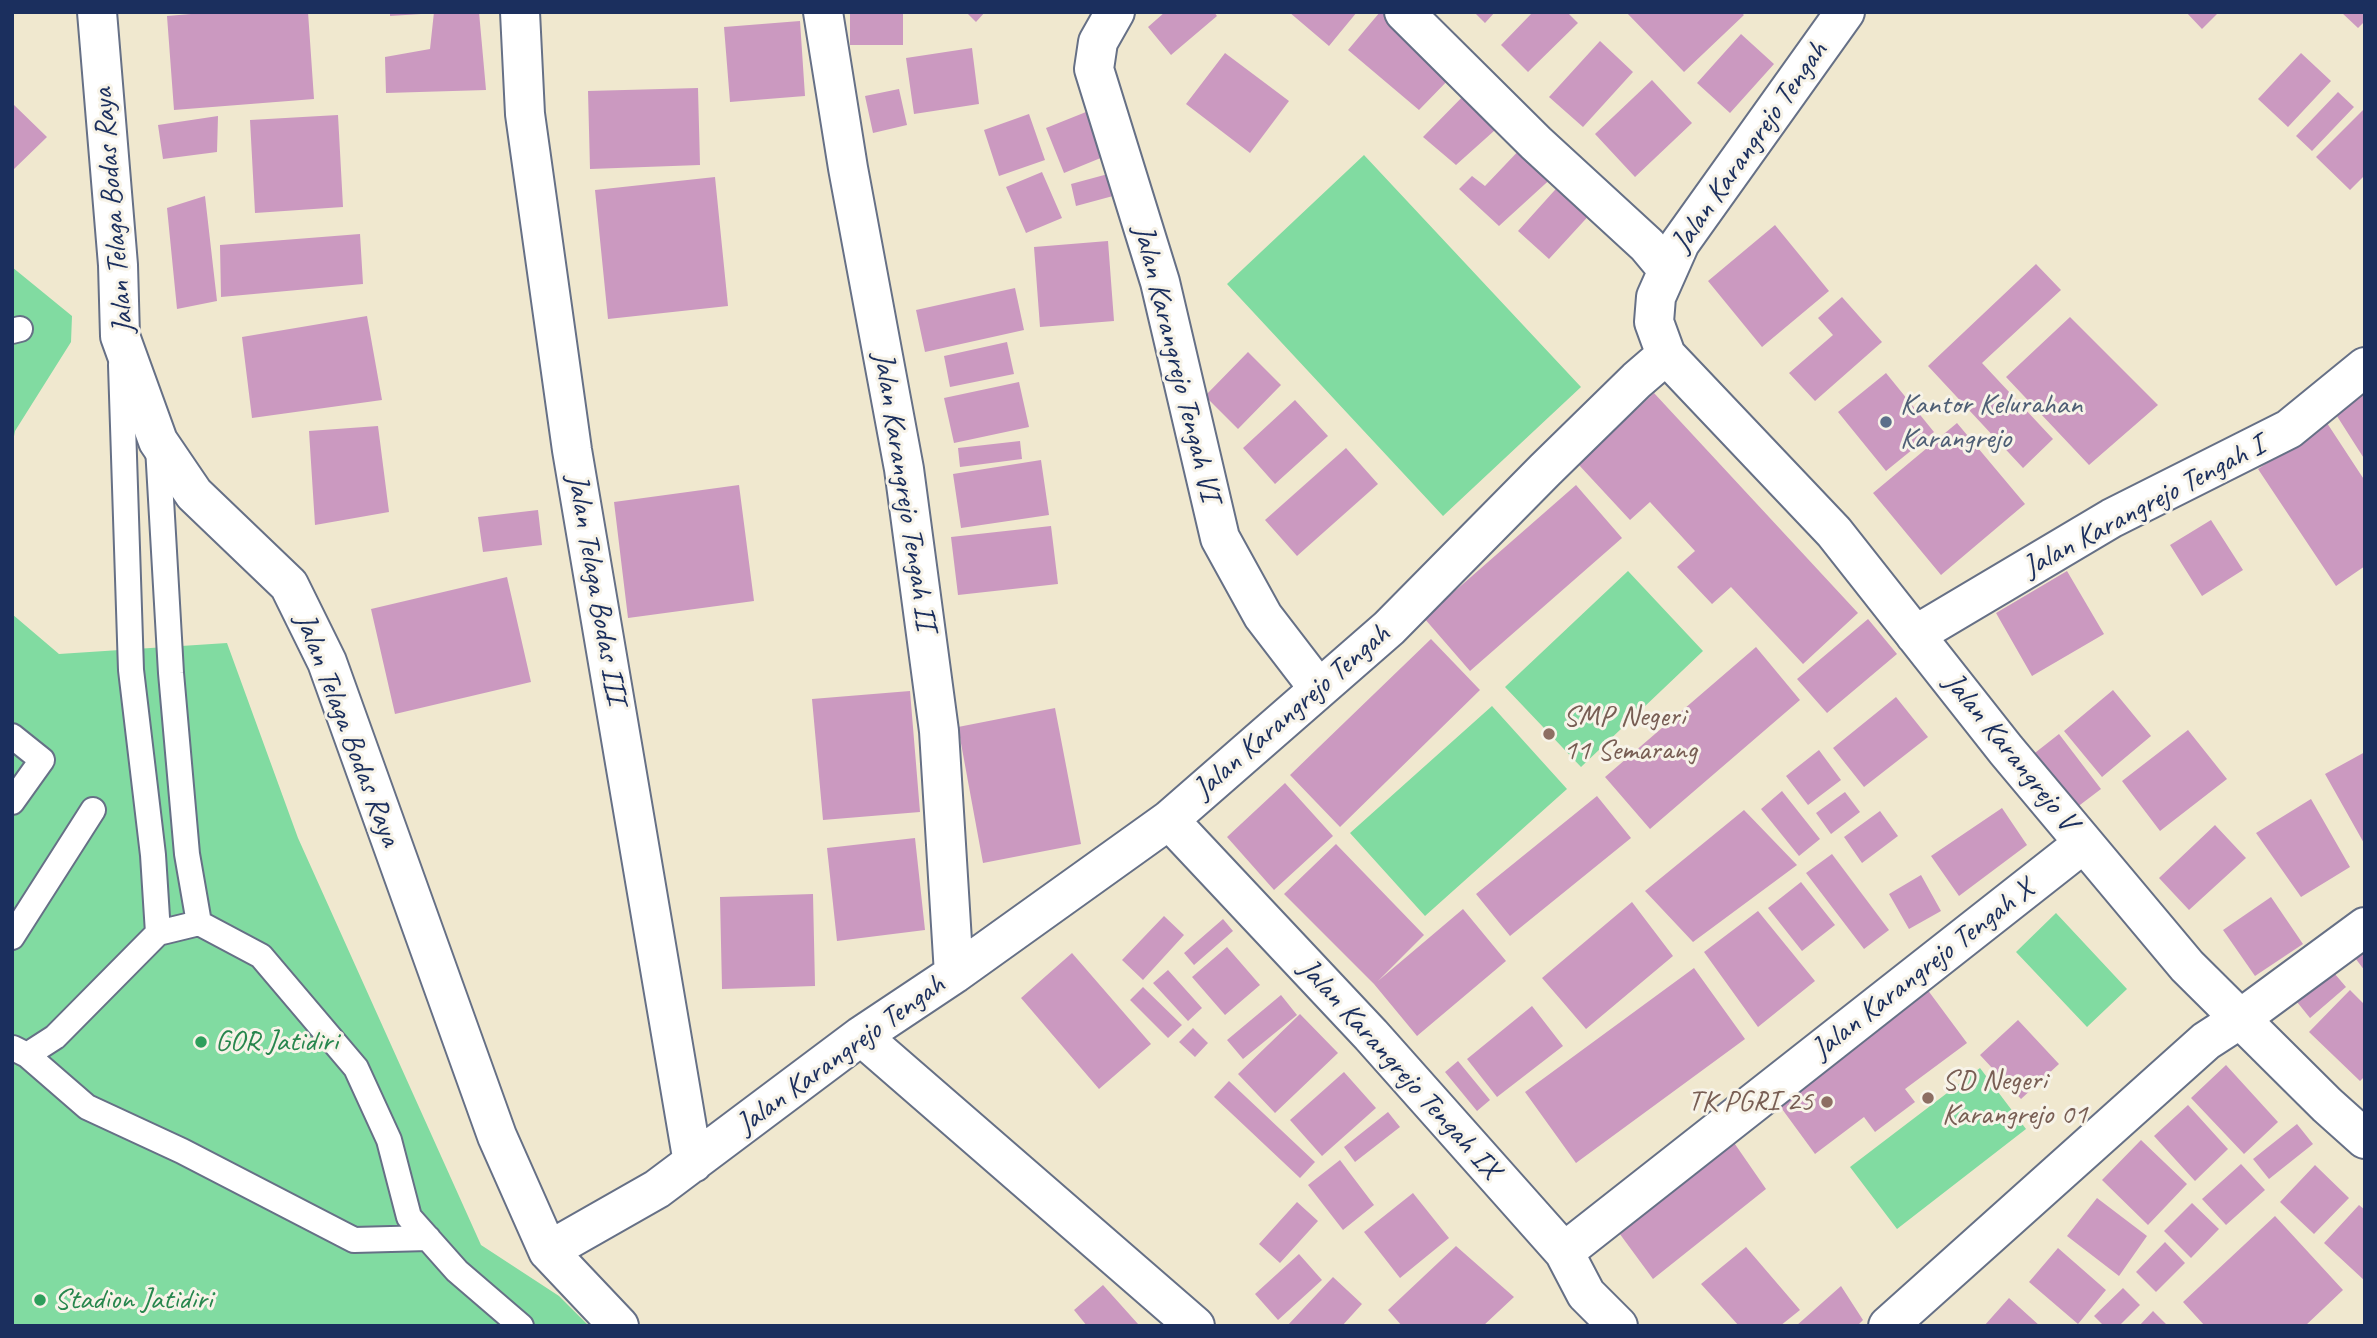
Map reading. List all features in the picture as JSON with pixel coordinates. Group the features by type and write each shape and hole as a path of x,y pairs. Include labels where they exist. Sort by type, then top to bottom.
{"street":[{"name":"Jalan Telaga Bodas Raya","path":"97,12 118,264 120,335 158,441 194,494 289,585 327,662 497,1136 548,1251 619,1326"},
{"name":"Jalan Telaga Bodas III","path":"520,12 525,114 572,450 693,1163"},
{"name":"Jalan Karangrejo Tengah II","path":"823,12 848,168 904,469 939,731 954,974"},
{"path":"1404,12 1536,143 1647,245 1667,269"},
{"name":"Jalan Karangrejo Tengah","path":"548,1251 657,1189 861,1036 954,974 1169,820 1389,628 1554,461 1666,355 1654,322 1656,297 1680,243 1845,12"},
{"name":"Jalan Karangrejo Tengah VI","path":"1113,15 1098,42 1094,69 1160,282 1220,538 1263,616 1319,689"},
{"name":"Jalan Karangrejo V","path":"1666,355 1834,532 2006,750 2187,965 2365,1139"},
{"name":"Jalan Karangrejo Tengah I","path":"1915,635 2112,518 2289,429 2365,367"},
{"name":"Jalan Karangrejo Tengah IX","path":"1169,820 1371,1035 1564,1252 1586,1294 1618,1326"},
{"name":"Jalan Karangrejo Tengah X","path":"1564,1252 2084,843"},
{"path":"1888,1326 2206,1041 2365,927"},
{"path":"861,1036 1195,1326"}],"lane":[{"path":"120,335 131,670 153,855 158,933"},
{"path":"158,441 171,673 187,854 199,923"},
{"path":"12,736 42,760 12,802"},
{"path":"12,937 93,810"},
{"path":"428,1238 354,1240 87,1107 20,1051 55,1037 158,933 199,923 261,956 356,1068 389,1140 410,1217 457,1271 521,1326"}],"green space":[{"path":"1364,155 1581,387 1443,516 1227,284"},
{"path":"12,267 72,316 71,342 15,431 12,447"},
{"path":"1628,571 1703,651 1581,767 1505,687"},
{"name":"GOR Jatidiri","path":"12,614 59,654 227,643 298,838 481,1245 559,1296 589,1326 12,1326"},
{"path":"1492,706 1567,789 1425,916 1350,833"},
{"path":"2056,913 2127,989 2087,1027 2016,952"},
{"path":"1980,1068 2026,1129 1897,1229 1850,1167"}],"building":[{"path":"215,12 308,12 314,99 174,110 167,16"},
{"path":"390,12 421,12 421,14 390,16"},
{"path":"434,12 479,12 486,90 386,93 385,57 430,49"},
{"path":"850,12 903,12 903,45 850,45"},
{"path":"966,12 985,12 976,22"},
{"path":"1165,12 1214,12 1217,16 1171,55 1148,27"},
{"path":"1289,12 1357,12 1329,46"},
{"path":"1380,12 1387,12 1455,73 1419,110 1348,50"},
{"path":"1474,12 1495,12 1485,23"},
{"path":"1533,12 1567,12 1578,23 1528,72 1501,45"},
{"path":"1626,12 1741,12 1744,15 1684,72"},
{"path":"2186,12 2219,12 2202,29"},
{"path":"2341,12 2365,12 2365,21 2358,28"},
{"path":"800,21 805,96 730,102 724,27"},
{"path":"1741,34 1774,64 1730,113 1697,83"},
{"path":"1600,41 1633,72 1583,127 1549,97"},
{"path":"972,48 979,104 914,114 906,58"},
{"path":"1225,53 1289,101 1250,153 1186,104"},
{"path":"2301,53 2331,81 2288,127 2258,99"},
{"path":"1652,80 1692,123 1635,177 1595,134"},
{"path":"1474,85 1504,122 1456,165 1423,137"},
{"path":"698,88 700,165 590,169 588,91"},
{"path":"899,89 907,125 873,133 865,96"},
{"path":"2338,92 2354,107 2312,151 2296,136"},
{"path":"12,103 47,137 12,171"},
{"path":"2365,108 2365,175 2350,190 2316,157"},
{"path":"1091,110 1108,155 1064,173 1046,128"},
{"path":"1029,114 1045,160 999,176 984,130"},
{"path":"338,115 343,207 255,213 250,120"},
{"path":"218,116 217,152 163,159 158,125"},
{"path":"1525,144 1556,174 1499,226 1459,189 1472,176 1485,186"},
{"path":"1042,172 1062,218 1026,233 1006,187"},
{"path":"1108,174 1113,196 1076,206 1071,184"},
{"path":"715,177 728,306 608,319 595,190"},
{"path":"1563,181 1594,210 1549,259 1518,231"},
{"path":"205,196 217,301 177,309 167,208"},
{"path":"1775,225 1829,291 1762,347 1708,281"},
{"path":"360,234 363,284 221,297 220,245"},
{"path":"1108,241 1114,321 1040,327 1034,247"},
{"path":"2036,264 2061,290 1982,363 2053,439 2023,468 1928,366"},
{"path":"1015,288 1024,330 925,352 916,310"},
{"path":"1842,297 1882,342 1815,401 1789,373 1833,335 1818,318"},
{"path":"367,316 382,400 252,418 242,337"},
{"path":"2070,317 2158,405 2089,465 2006,377"},
{"path":"1007,342 1014,374 950,387 944,356"},
{"path":"1248,352 1281,385 1238,429 1205,396"},
{"name":"Kantor Kelurahan Karangrejo","path":"1886,373 1934,432 1886,471 1838,412"},
{"path":"1019,382 1029,427 954,443 944,398"},
{"path":"1654,393 1858,613 1803,664 1731,587 1712,604 1677,567 1695,551 1650,502 1630,520 1578,464"},
{"path":"2365,394 2365,460 2335,413"},
{"path":"1295,400 1328,436 1275,484 1243,448"},
{"path":"1957,423 2025,504 1941,575 1873,493"},
{"path":"2327,423 2365,481 2365,566 2336,586 2258,469"},
{"path":"378,426 389,512 315,525 309,431"},
{"path":"1020,441 1022,459 960,467 958,448"},
{"path":"1346,448 1378,484 1297,556 1265,520"},
{"path":"1041,460 1049,515 961,528 953,474"},
{"path":"739,485 754,601 628,618 614,502"},
{"path":"1576,485 1622,538 1470,671 1424,618"},
{"path":"538,510 542,545 483,552 478,517"},
{"path":"2211,520 2243,570 2202,596 2170,545"},
{"path":"1051,526 1058,584 958,595 951,537"},
{"path":"2067,571 2104,634 2032,676 1996,613"},
{"path":"507,577 531,682 395,714 371,609"},
{"path":"1868,619 1897,654 1827,713 1797,679"},
{"path":"1431,639 1480,690 1340,827 1290,775"},
{"path":"1756,647 1800,700 1650,829 1605,777"},
{"path":"2113,690 2151,736 2102,777 2064,731"},
{"path":"910,691 920,812 823,820 812,699"},
{"path":"1896,697 1928,737 1864,787 1833,748"},
{"path":"1055,708 1081,844 983,863 958,727"},
{"path":"2188,730 2227,779 2160,831 2122,781"},
{"path":"2059,734 2101,789 2072,811 2031,756"},
{"path":"1819,750 1841,780 1808,805 1786,776"},
{"path":"2365,752 2365,845 2325,774"},
{"path":"1285,783 1333,836 1274,890 1227,837"},
{"path":"1782,791 1820,839 1799,856 1761,809"},
{"path":"1845,792 1860,812 1831,834 1816,813"},
{"path":"1597,796 1631,838 1510,936 1476,894"},
{"path":"2311,799 2350,867 2301,897 2256,833"},
{"path":"2002,808 2027,845 1959,896 1931,856"},
{"path":"1744,810 1797,865 1693,942 1645,891"},
{"path":"1880,811 1898,836 1862,863 1844,837"},
{"path":"2215,825 2246,858 2189,910 2159,878"},
{"path":"915,838 925,930 837,941 827,848"},
{"path":"1336,844 1424,935 1378,981 1463,909 1506,961 1417,1036 1374,984 1284,894"},
{"path":"1832,854 1889,930 1864,949 1806,873"},
{"path":"1921,875 1941,911 1909,929 1889,894"},
{"path":"1801,882 1835,925 1802,951 1768,908"},
{"path":"813,894 815,986 722,989 720,897"},
{"path":"2271,897 2303,944 2255,976 2223,930"},
{"path":"1632,902 1673,956 1586,1029 1542,978"},
{"path":"1758,911 1815,981 1758,1027 1704,952"},
{"path":"1164,916 1184,935 1143,980 1122,960"},
{"path":"1223,919 1233,931 1194,965 1184,953"},
{"path":"2365,938 2365,971 2349,950"},
{"path":"1227,947 1260,985 1225,1015 1192,977"},
{"path":"1072,953 1151,1044 1099,1089 1021,998"},
{"path":"2329,967 2346,987 2310,1018 2293,997"},
{"path":"1694,968 1745,1039 1576,1163 1525,1092"},
{"path":"1168,970 1202,1008 1188,1021 1153,983"},
{"path":"1924,985 1967,1043 1905,1089 1915,1102 1875,1132 1864,1117 1815,1154 1774,1098"},
{"path":"1143,987 1182,1025 1168,1038 1130,1000"},
{"path":"2350,990 2365,1005 2365,1076 2360,1081 2309,1032"},
{"path":"1281,995 1297,1015 1243,1059 1227,1040"},
{"path":"1532,1006 1563,1046 1497,1097 1467,1059"},
{"path":"1300,1014 1338,1053 1275,1113 1238,1074"},
{"path":"2018,1020 2059,1064 2021,1099 1980,1055"},
{"path":"1193,1028 1208,1043 1195,1057 1179,1042"},
{"path":"1458,1061 1490,1100 1477,1111 1445,1072"},
{"path":"2226,1065 2278,1122 2244,1154 2191,1098"},
{"path":"1344,1072 1376,1108 1322,1156 1290,1120"},
{"path":"1229,1081 1315,1162 1300,1178 1214,1097"},
{"path":"2188,1105 2228,1149 2195,1181 2154,1136"},
{"path":"1388,1112 1400,1127 1355,1162 1344,1147"},
{"path":"2297,1124 2313,1144 2269,1179 2253,1159"},
{"path":"1728,1134 1766,1189 1653,1279 1611,1222"},
{"path":"2141,1140 2187,1184 2148,1225 2102,1180"},
{"path":"1340,1160 1374,1205 1343,1230 1308,1185"},
{"path":"2241,1164 2265,1190 2226,1225 2202,1199"},
{"path":"2315,1165 2349,1198 2314,1234 2280,1202"},
{"path":"1413,1193 1449,1238 1400,1278 1364,1232"},
{"path":"2097,1198 2147,1236 2119,1276 2067,1236"},
{"path":"1297,1202 1318,1221 1280,1263 1259,1244"},
{"path":"2192,1203 2219,1229 2191,1258 2164,1231"},
{"path":"2359,1205 2365,1210 2365,1281 2324,1243"},
{"path":"2275,1216 2343,1290 2305,1326 2205,1326 2183,1302"},
{"path":"2165,1242 2185,1263 2156,1292 2136,1272"},
{"path":"1456,1246 1514,1297 1483,1326 1402,1326 1388,1310"},
{"path":"1746,1247 1800,1310 1780,1326 1739,1326 1701,1284"},
{"path":"2058,1248 2106,1290 2078,1324 2029,1282"},
{"path":"1299,1254 1322,1280 1278,1320 1255,1294"},
{"path":"1333,1277 1362,1304 1342,1326 1287,1326"},
{"path":"1103,1285 1138,1324 1136,1326 1087,1326 1074,1310"},
{"path":"1841,1286 1863,1320 1857,1326 1796,1326"},
{"path":"2123,1288 2140,1305 2119,1326 2104,1326 2094,1316"},
{"path":"2009,1298 2040,1326 1984,1326"},
{"path":"2153,1311 2168,1326 2139,1326"}],"place":[{"name":"Kantor Kelurahan Karangrejo","path":"1886,422"},
{"name":"SMP Negeri 11 Semarang","path":"1549,734"},
{"name":"GOR Jatidiri","path":"201,1042"},
{"name":"SD Negeri Karangrejo 01","path":"1928,1098"},
{"name":"TK PGRI 25","path":"1827,1102"},
{"name":"Stadion Jatidiri","path":"40,1300"}]}
